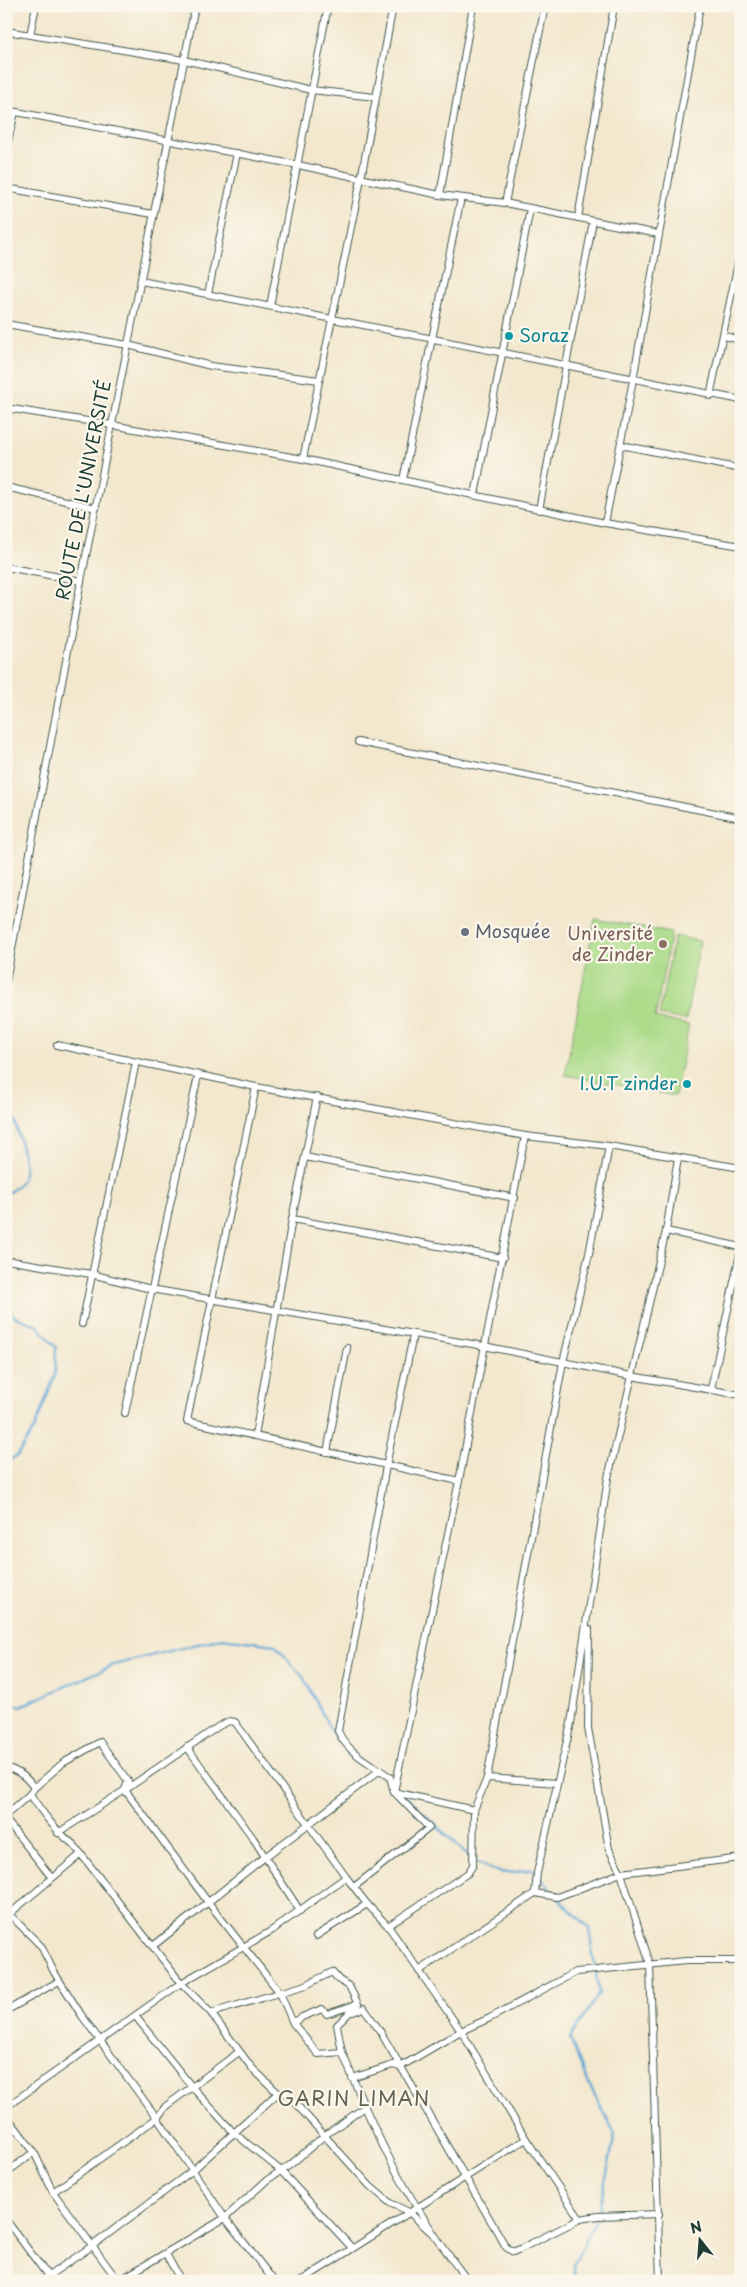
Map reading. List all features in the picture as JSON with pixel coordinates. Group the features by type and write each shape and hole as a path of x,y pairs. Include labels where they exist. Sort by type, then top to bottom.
{"street":[{"path":"30,35 36,6"},
{"name":"ROUTE DE L'UNIVERSITÉ","path":"6,981 81,581 195,6"},
{"path":"270,306 328,6"},
{"path":"303,459 361,179 393,6"},
{"path":"440,195 474,6"},
{"path":"505,203 545,6"},
{"path":"578,218 614,6"},
{"path":"605,523 633,380 700,6"},
{"path":"6,31 184,60 311,90 375,97"},
{"path":"6,110 237,153 440,195 505,203 658,234"},
{"path":"6,149 15,112"},
{"path":"208,294 237,153"},
{"path":"6,188 153,214"},
{"path":"403,480 461,198"},
{"path":"475,495 530,209"},
{"path":"539,510 593,221"},
{"path":"710,396 741,249"},
{"path":"141,281 565,365 710,396 741,400"},
{"path":"6,324 128,345 211,366 319,380"},
{"path":"724,336 741,340"},
{"path":"6,408 303,459 539,510 741,546"},
{"path":"621,445 741,469"},
{"path":"6,487 96,508"},
{"path":"6,567 81,581"},
{"path":"358,742 741,818"},
{"path":"56,1045 256,1088 317,1097 525,1136 609,1146 741,1168"},
{"path":"82,1324 136,1062"},
{"path":"125,1413 150,1289 198,1076"},
{"path":"256,1088 187,1421 459,1481"},
{"path":"255,1436 275,1310 317,1097"},
{"path":"394,1792 459,1481 484,1346 515,1198 525,1136"},
{"path":"388,1926 468,1873 474,1861 474,1810 487,1778 563,1362 589,1254 609,1146"},
{"path":"305,1157 515,1198"},
{"path":"535,1894 537,1873 571,1723 600,1522 631,1376 666,1231 678,1158"},
{"path":"292,1219 503,1258"},
{"path":"666,1231 741,1248 711,1389"},
{"path":"12,1261 91,1274 150,1289 413,1336 484,1346 631,1376 741,1395"},
{"path":"354,1887 429,1828 394,1792 390,1777 358,1756 342,1740 338,1731 386,1466 413,1336"},
{"path":"327,1452 347,1348"},
{"path":"589,1607 588,1728 609,1849 621,1873 650,1964 660,2281"},
{"path":"58,1833 219,1726 229,1721 235,1722 346,1877 367,1904 388,1926 461,2031 526,2139 580,2219"},
{"path":"6,1815 63,1764 100,1742 128,1781 125,1790"},
{"path":"187,1748 265,1857 300,1911"},
{"path":"6,1768 20,1772 58,1833 74,1845 181,1984 211,2013 239,2052 278,2093"},
{"path":"153,1946 265,1857 380,1770"},
{"path":"487,1778 557,1783"},
{"path":"125,1790 208,1902 255,1958 280,1993 293,2023 318,2054 342,2052"},
{"path":"394,1792 474,1810"},
{"path":"6,1820 52,1878"},
{"path":"81,1854 7,1914 42,1946 59,1981 158,2118 225,2218 274,2281"},
{"path":"419,1971 535,1894 557,1897 621,1873 741,1858"},
{"path":"6,2107 181,1984 300,1911 346,1877"},
{"path":"316,1936 367,1904"},
{"path":"352,2078 392,2065 400,2067 461,2031 490,2018 576,1972 686,1961 741,1961"},
{"path":"211,2013 306,1985 332,1972 349,1986 358,2004"},
{"path":"6,2011 59,1981"},
{"path":"358,2004 336,2025 342,2052 352,2078 381,2144 416,2208 468,2281"},
{"path":"293,2023 322,2009 326,2014 358,2004"},
{"path":"350,2013 362,2008 367,2011 435,2123 506,2247 513,2252 580,2219 598,2216 659,2214"},
{"path":"136,2016 192,2087 233,2132 280,2170 352,2248"},
{"path":"53,2192 158,2118 166,2106 239,2052"},
{"path":"41,2281 92,2246 193,2170 278,2093 286,2093 370,2186 390,2203 409,2212 434,2235"},
{"path":"6,2115 34,2152 53,2192 92,2246 119,2278 166,2254 225,2218 280,2170 290,2165 324,2135 364,2107"},
{"path":"301,2281 526,2139"},
{"path":"6,2173 34,2152"},
{"path":"6,2220 48,2276"},
{"path":"166,2254 182,2281"}],"green space":[{"path":"595,919 671,933 655,1018 689,1025 675,1096 565,1075"},
{"path":"674,936 700,941 686,1020 659,1015"}],"waterway":[{"path":"6,1098 19,1136 24,1167 21,1181 6,1195"},
{"path":"6,1292 13,1316 37,1325 56,1347 55,1375 35,1427 18,1455 6,1462"},
{"path":"6,1705 21,1706 114,1665 222,1638 275,1645 303,1677 335,1738 354,1758 390,1782"},
{"path":"405,1796 474,1861 490,1869 509,1873 533,1869 557,1897 589,1928 599,1994 570,2038 586,2078 615,2134 598,2216 574,2264 575,2281"}],"place":[{"name":"Soraz","path":"509,336"},
{"name":"Mosquée","path":"465,932"},
{"name":"Université de Zinder","path":"663,944"},
{"name":"I.U.T zinder","path":"687,1084"}],"district":[{"name":"GARIN LIMAN","path":"354,2099"}]}
